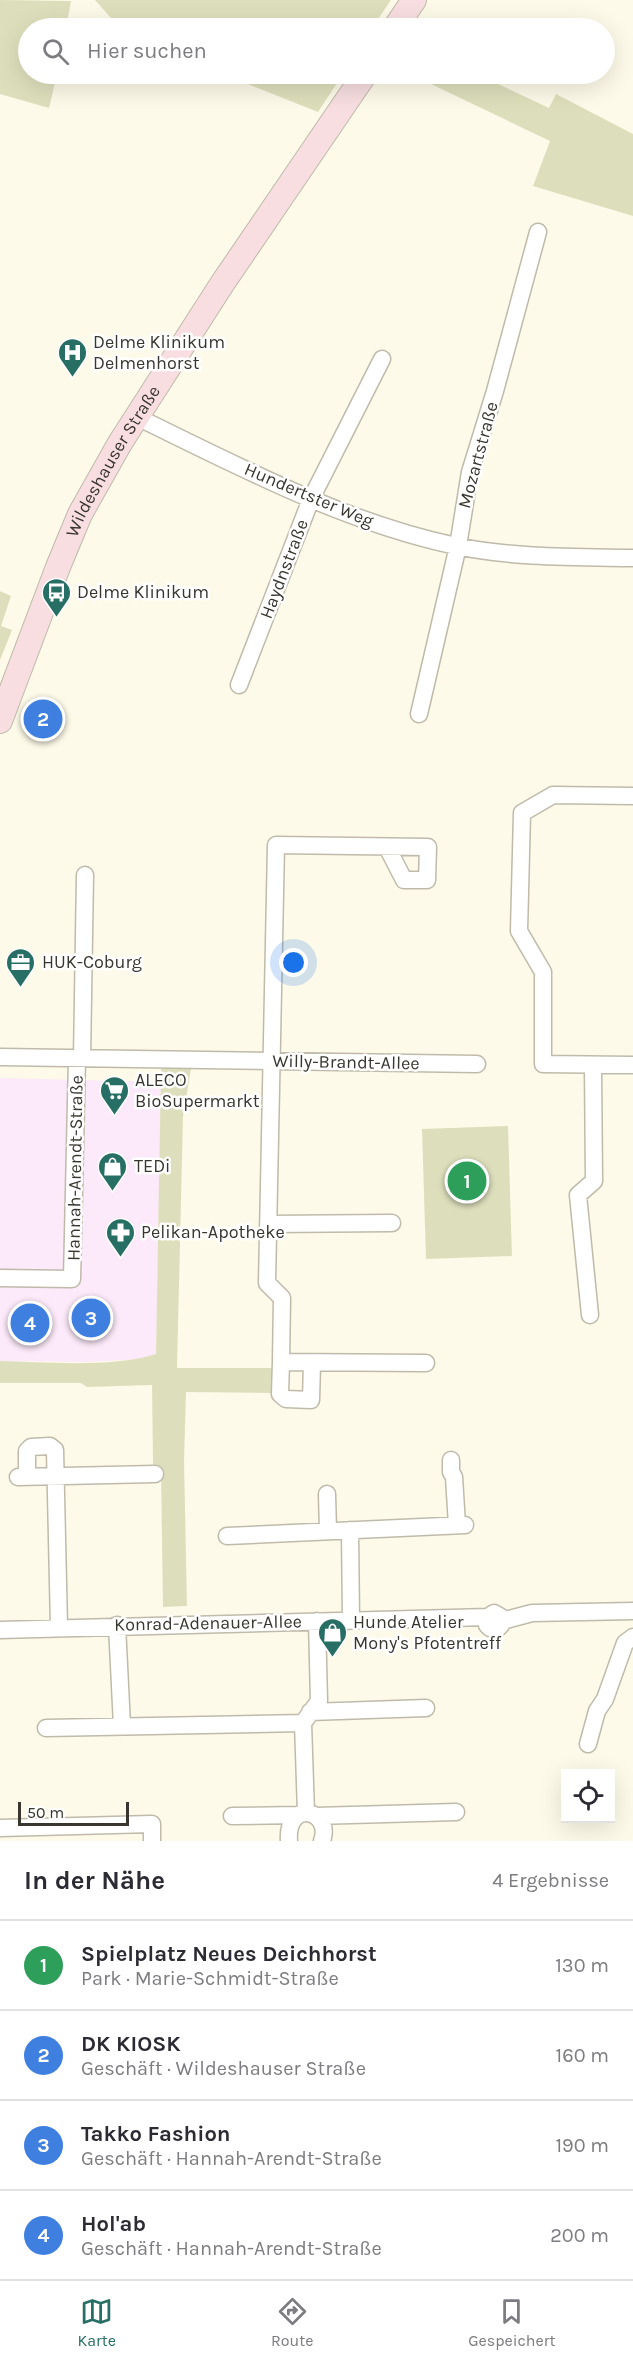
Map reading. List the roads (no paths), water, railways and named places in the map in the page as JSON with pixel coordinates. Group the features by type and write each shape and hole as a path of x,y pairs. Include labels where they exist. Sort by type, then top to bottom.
{"main road":[{"path":"402,18 414,0"},
{"name":"Wildeshauser Straße","path":"0,721 80,514 137,417 222,284 358,84"}],"street":[{"name":"Mozartstraße","path":"418,714 458,546 470,472 495,391 538,232"},
{"name":"Haydnstraße","path":"239,684 311,499 382,359"},
{"name":"Hundertster Weg","path":"137,417 349,516 403,533 458,546 540,556 633,558"},
{"path":"633,796 553,795 522,813 519,931 543,972 543,1064 633,1065"},
{"path":"312,1363 311,1400 286,1399 280,1394 282,1298 267,1283 276,845 387,847"},
{"path":"80,1058 85,875"},
{"name":"Willy-Brandt-Allee","path":"0,1057 477,1064"},
{"name":"Hannah-Arendt-Straße","path":"0,1278 72,1279 80,1058"},
{"path":"590,1315 578,1195 594,1181 593,1065"},
{"path":"268,1224 392,1223"},
{"path":"281,1362 426,1363"},
{"path":"59,1628 55,1476 55,1450 50,1446 31,1447 27,1451 22,1477 55,1476 154,1474"},
{"path":"227,1536 461,1525 454,1477 451,1472 451,1460"},
{"path":"327,1494 328,1531"},
{"path":"350,1530 351,1620"},
{"name":"Konrad-Adenauer-Allee","path":"0,1630 117,1625 495,1619 532,1613 633,1611"},
{"path":"306,1815 307,1717 319,1701 317,1621"},
{"path":"117,1625 122,1726"},
{"path":"588,1744 597,1711 605,1699 625,1643 633,1637"},
{"path":"46,1728 307,1717 426,1708"},
{"path":"232,1816 456,1812"},
{"path":"290,1840 288,1829 291,1821 306,1815 323,1823 325,1833 322,1841"},
{"path":"0,1828 152,1824 152,1841"}],"place":[{"name":"Delme Klinikum Delmenhorst","path":"72,378"},
{"name":"Delme Klinikum","path":"56,618"},
{"name":"DK KIOSK","path":"43,719"},
{"name":"HUK-Coburg","path":"21,988"},
{"name":"ALECO BioSupermarkt","path":"114,1116"},
{"name":"Spielplatz Neues Deichhorst","path":"467,1181"},
{"name":"TEDi","path":"113,1192"},
{"name":"Pelikan-Apotheke","path":"120,1258"},
{"name":"Takko Fashion","path":"91,1318"},
{"name":"Hol'ab","path":"30,1323"},
{"name":"Hunde Atelier Mony's Pfotentreff","path":"332,1658"}]}
